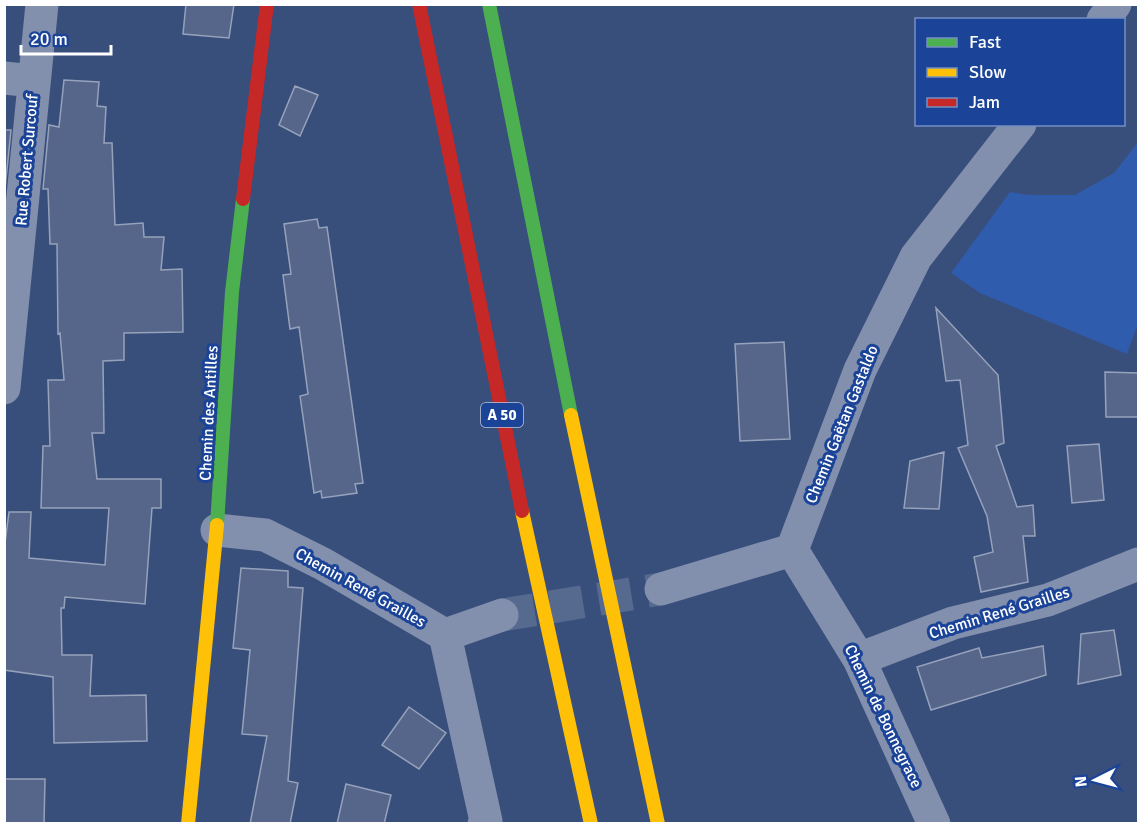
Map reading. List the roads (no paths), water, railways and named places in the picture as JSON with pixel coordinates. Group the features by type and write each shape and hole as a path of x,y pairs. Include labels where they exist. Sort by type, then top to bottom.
{"main road":[{"name":"Chemin des Antilles","path":"188,824 218,530 232,292 267,4"},
{"path":"414,4 428,54"},
{"name":"A 50","path":"419,4 494,381 591,824"},
{"path":"489,4 556,345 658,824"}],"street":[{"name":"Rue Robert Surcouf","path":"4,388 19,80 42,4"},
{"path":"1104,18 1115,4"},
{"name":"Chemin Gaëtan Gastaldo","path":"792,550 860,370 916,257 1018,126"},
{"name":"Chemin René Grailles","path":"218,530 265,535 323,564 445,635 502,615"},
{"path":"662,589 792,550"},
{"name":"Chemin de Bonnegrace","path":"792,550 859,659 934,824"},
{"name":"Chemin René Grailles","path":"859,659 953,623 1048,600 1138,564"},
{"path":"445,635 486,821 484,824"}],"tunnel":[{"path":"502,615 661,589"}]}
